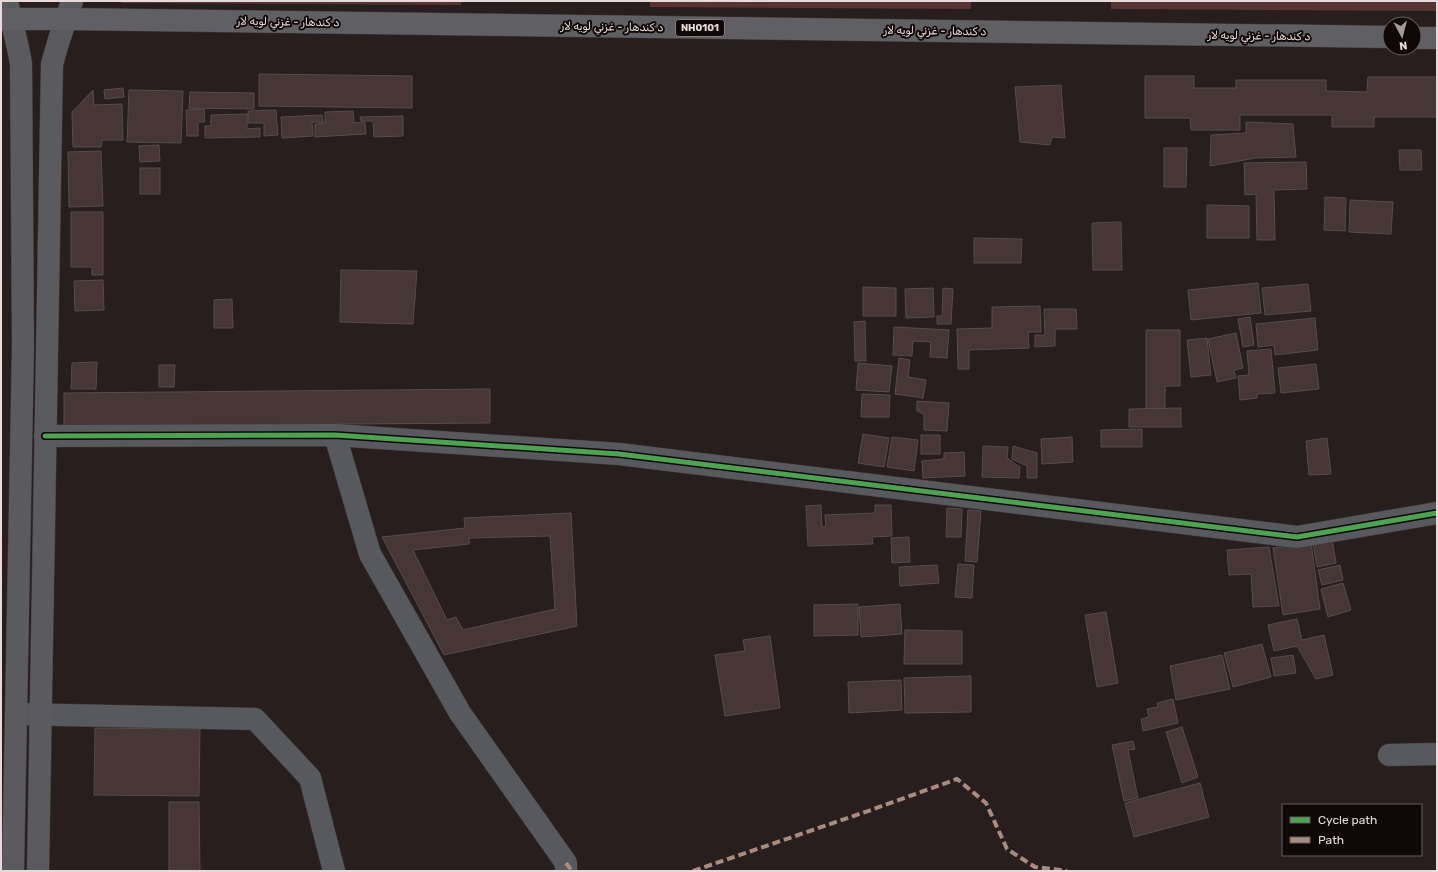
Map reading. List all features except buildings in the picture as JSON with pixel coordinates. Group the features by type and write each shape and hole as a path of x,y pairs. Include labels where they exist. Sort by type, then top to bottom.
{"highway":[{"name":"د کندهار - غزني لويه لار","path":"6,13 69,10 1382,38"},
{"path":"1422,38 1437,38"}],"main road":[{"path":"38,871 52,64 69,10"},
{"path":"6,13 18,42 21,64 23,345 13,871"},
{"path":"23,345 47,346"}],"street":[{"path":"45,436 335,435 620,454 1297,537 1437,512"},
{"path":"335,435 370,554 460,714 566,863 566,871"},
{"path":"16,714 256,719 310,778 334,871"},
{"path":"1389,755 1437,754"}],"shaded area":[{"path":"121,1 461,1 461,5 121,3"},
{"path":"650,1 971,1 971,9 650,7"},
{"path":"1111,1 1437,1 1437,11 1111,9"}],"marked path":[{"path":"693,871 957,779 986,803 1007,849 1035,867 1067,871"},
{"path":"566,863 572,871"}],"cycle path":[{"path":"45,436 335,435 619,454 1297,537 1437,513"}]}
